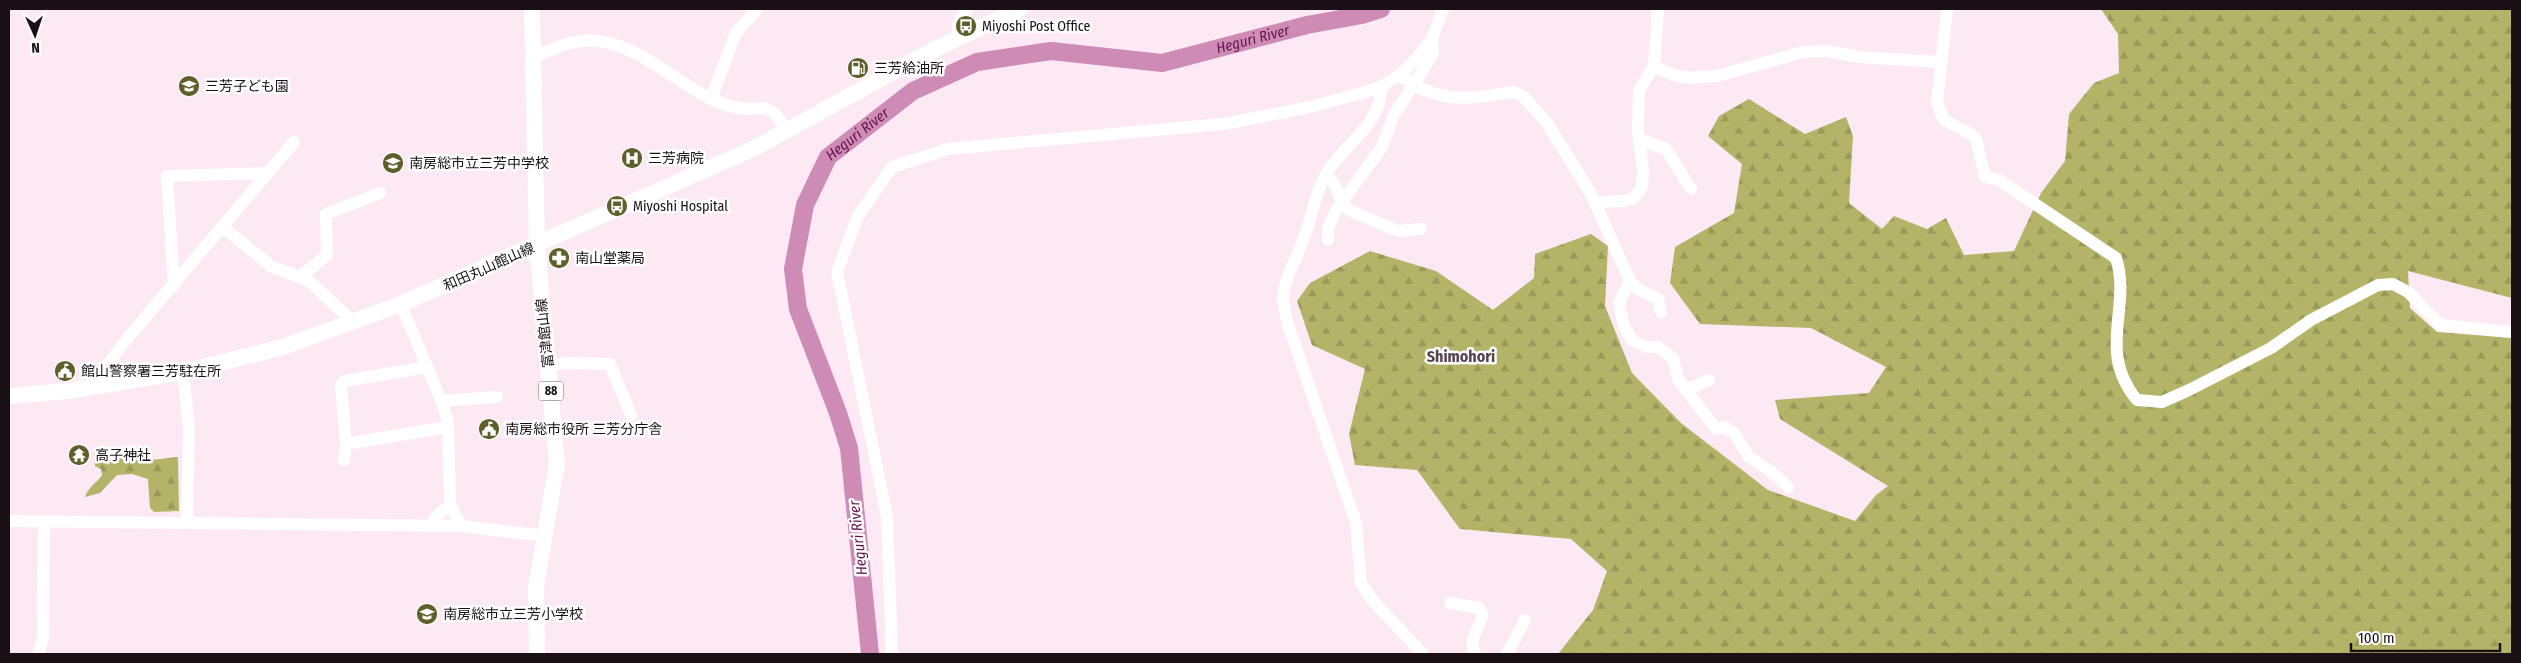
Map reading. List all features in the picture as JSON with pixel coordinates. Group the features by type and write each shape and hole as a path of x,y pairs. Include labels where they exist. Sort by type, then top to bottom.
{"main road":[{"name":"富津館山線","path":"532,9 538,245 557,464 534,607 537,654"},
{"name":"和田丸山館山線","path":"9,396 90,388 183,372 283,347 401,304 702,172 787,131 893,72 1020,9"}],"street":[{"path":"711,99 736,33 757,9"},
{"path":"958,40 958,25 967,9"},
{"path":"892,654 888,516 837,272 858,216 892,167 919,156 948,148 1223,124 1306,108 1382,86 1400,75 1418,58 1432,39 1443,9"},
{"path":"1595,202 1624,201 1634,198 1642,187 1643,169 1639,139 1639,90 1654,66 1658,9"},
{"path":"1947,9 1937,103 1944,120 1971,134 1976,139 1985,177 1999,180 2116,258 2121,273 2116,319 2116,358 2129,390 2137,400 2162,402 2189,390 2271,348 2311,320 2378,285 2392,284 2408,292 2440,325 2512,332"},
{"path":"1328,240 1328,229 1334,217 1382,147 1394,115 1433,52 1432,39"},
{"path":"533,57 557,47 583,41 598,40 625,48 711,99 728,106 750,109 761,107 770,110 787,131"},
{"path":"1654,66 1673,75 1688,78 1717,76 1803,52 1827,51 1858,57 1941,62"},
{"path":"1400,75 1413,85 1446,98 1514,92 1523,96 1547,123 1595,202 1630,280 1638,290 1658,299 1661,312"},
{"path":"1382,86 1375,114 1363,132 1321,183 1303,243 1286,278 1283,299 1289,328 1356,523 1361,583 1372,600 1423,654"},
{"path":"1639,139 1666,149 1692,189"},
{"path":"90,388 126,340 224,228 294,142"},
{"path":"174,286 167,176 269,173"},
{"path":"1326,175 1334,182 1343,204 1351,211 1398,231 1421,229"},
{"path":"301,276 327,255 326,214 380,193"},
{"path":"224,228 272,267 301,276 353,322"},
{"path":"1630,280 1619,302 1624,326 1632,340 1646,347 1658,347 1673,358 1678,379 1709,422 1716,428 1725,427 1734,433 1749,457 1769,470 1788,487"},
{"path":"401,304 441,401 448,427 451,507 461,526"},
{"path":"549,366 567,363 610,364 630,415"},
{"path":"344,460 346,444 341,386 344,381 427,367"},
{"path":"183,372 189,428 187,523"},
{"path":"1686,390 1709,380"},
{"path":"441,401 497,397"},
{"path":"346,444 448,427"},
{"path":"432,526 438,514 451,507"},
{"path":"9,521 461,526 545,536"},
{"path":"38,652 43,638 44,521"},
{"path":"1450,603 1478,608 1483,615 1472,641 1475,654"},
{"path":"1507,654 1526,620"}],"green space":[{"path":"2101,9 2512,9 2512,298 2408,271 2410,308 2437,332 2512,338 2512,654 1558,654 1593,610 1607,571 1571,539 1460,529 1417,470 1355,465 1349,434 1365,369 1312,345 1297,301 1310,283 1370,251 1436,271 1493,310 1534,278 1535,254 1591,234 1608,246 1605,306 1632,373 1681,423 1768,490 1855,521 1876,495 1888,486 1780,419 1775,400 1869,393 1886,367 1811,328 1700,324 1670,283 1675,247 1734,213 1742,164 1708,136 1719,116 1749,99 1805,134 1846,117 1853,136 1849,203 1882,229 1894,216 1927,229 1946,218 1964,255 2014,251 2041,193 2065,161 2069,114 2094,83 2119,73 2118,34"},
{"path":"118,449 151,460 178,457 179,511 154,512 150,508 148,479 132,474 117,475 100,493 85,497 88,490 102,475 101,469 95,466 94,452 99,450 108,465"}],"waterway":[{"name":"Heguri River","path":"870,654 849,448 838,413 798,309 793,269 805,205 828,157 913,91 977,62 1051,51 1162,63 1307,25 1362,15 1381,9"}],"place":[{"name":"Miyoshi Post Office","path":"966,26"},
{"name":"三芳給油所","path":"858,68"},
{"name":"三芳子ども園","path":"189,86"},
{"name":"三芳病院","path":"632,158"},
{"name":"南房総市立三芳中学校","path":"393,163"},
{"name":"Miyoshi Hospital","path":"617,206"},
{"name":"南山堂薬局","path":"559,258"},
{"name":"館山警察署三芳駐在所","path":"65,371"},
{"name":"南房総市役所 三芳分庁舎","path":"489,429"},
{"name":"高子神社","path":"79,455"},
{"name":"南房総市立三芳小学校","path":"427,614"}],"district":[{"name":"Shimohori","path":"1461,356"}]}
